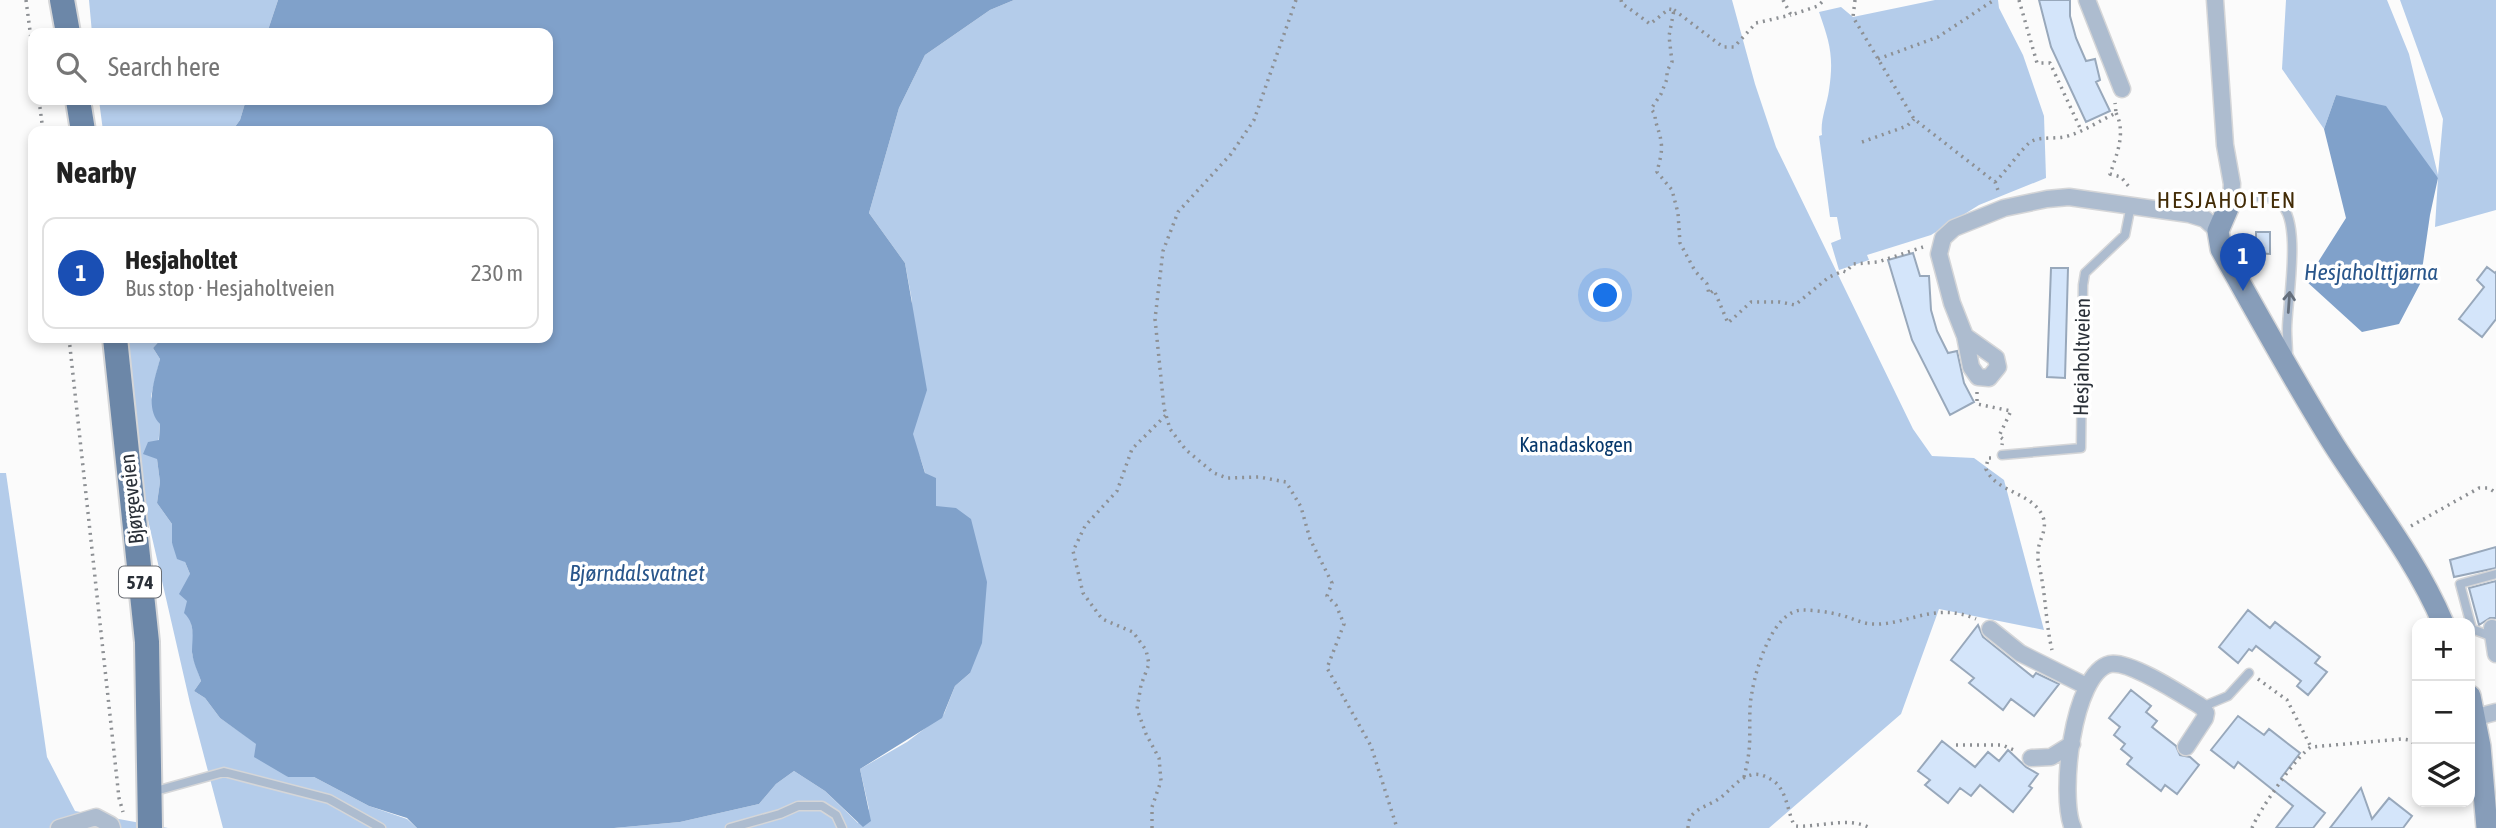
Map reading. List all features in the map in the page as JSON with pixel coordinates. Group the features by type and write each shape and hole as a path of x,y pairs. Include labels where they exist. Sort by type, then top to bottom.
{"main road":[{"path":"62,0 67,28"},
{"path":"79,105 82,126"},
{"path":"2232,192 2218,231 2221,249 2289,370 2394,536 2441,618"},
{"name":"Bjørgeveien","path":"116,343 147,642 150,828"},
{"path":"2475,716 2487,828"}],"street":[{"path":"2087,0 2122,89"},
{"path":"2215,0 2225,145 2232,192"},
{"path":"1965,335 1996,358 1998,366 1989,378 1978,377 1971,367 1965,335 1942,269 1939,254 1943,238 1954,228 2004,208 2069,197 2132,199 2205,219 2218,231"},
{"path":"1990,629 2020,653 2086,686"},
{"path":"2073,828 2066,802 2072,744 2078,709 2086,686 2095,672 2103,667 2121,664 2165,685 2202,708 2206,713 2205,718 2186,747"},
{"path":"2476,720 2477,717 2496,712"},
{"path":"2031,758 2051,757 2072,744"},
{"path":"59,828 91,822 111,825 112,828"}],"lane":[{"path":"2232,192 2267,198 2281,204 2288,215 2292,240 2287,330 2289,370"},
{"name":"Hesjaholtveien","path":"2002,455 2081,448 2082,285 2085,273 2125,235 2132,199"},
{"path":"2494,640 2472,629 2460,584 2496,574"},
{"path":"2202,708 2228,696 2249,673"},
{"path":"149,792 225,772 329,799 381,828"},
{"path":"730,828 798,806 822,806 836,815 842,828"}],"path":[{"path":"26,0 30,28"},
{"path":"1296,0 1254,120 1231,154 1178,212 1163,251 1156,319 1166,415 1170,429 1186,450 1214,473 1227,478 1259,477 1286,482 1301,507 1310,539 1332,583 1328,600 1336,605 1344,624 1327,668 1371,746 1397,828"},
{"path":"1621,0 1622,4 1630,7 1650,24 1669,9 1674,10 1723,47 1734,47 1756,23 1818,6 1824,0"},
{"path":"1783,0 1791,15"},
{"path":"1855,0 1853,17 1914,119 1995,182 2004,208"},
{"path":"1878,59 1938,37 1994,0"},
{"path":"2019,0 2038,63 2050,63 2081,130"},
{"path":"1674,10 1669,36 1672,62 1661,94 1651,109 1655,114 1662,144 1657,172 1672,190 1678,213 1680,243 1695,271 1707,284 1709,294 1714,290 1717,294 1728,323 1751,302 1780,302 1795,306 1829,277 1846,272 1853,264 1878,262 1912,252 1943,238"},
{"path":"2122,89 2115,92 2116,113 2121,123 2119,146 2110,174 2121,177 2132,199"},
{"path":"40,105 42,126"},
{"path":"1995,182 2028,143 2037,139 2052,140 2070,136 2116,113"},
{"path":"1862,142 1907,126 1914,119"},
{"path":"70,343 119,798"},
{"path":"1978,377 1977,404 2011,411 1998,436 2003,439"},
{"path":"1152,828 1152,807 1161,781 1159,758 1137,709 1141,685 1149,664 1146,650 1133,632 1102,619 1083,593 1073,551 1085,526 1116,491 1132,449 1166,415"},
{"path":"2002,455 1988,458 1988,474 1993,480 2033,504 2042,514 2045,525 2038,560 2054,670"},
{"path":"2394,536 2479,488 2489,488 2496,493"},
{"path":"1744,777 1749,752 1751,695 1757,668 1776,627 1790,614 1800,610 1839,614 1870,624 1948,612 1966,615 1990,629"},
{"path":"2249,673 2287,700 2311,747"},
{"path":"2252,828 2282,780 2311,747 2402,739 2415,744"},
{"path":"1955,744 2002,745 2031,758"},
{"path":"1688,828 1689,819 1695,813 1717,800 1744,777 1754,774 1774,781 1785,796 1792,822 1796,825 1822,828 1854,824 1870,828"}],"green space":[{"path":"89,0 278,0 269,28 92,28"},
{"name":"Kanadaskogen","path":"1014,0 1732,0 1776,147 1913,429 1932,456 1974,458 2004,480 2044,630 1939,609 1901,714 1769,828 614,828 680,822 759,804 776,784 794,771 825,791 858,823 869,809 860,769 907,742 944,714 955,686 970,673 936,506 907,426 912,301 905,263 869,213 899,108 925,55 990,10"},
{"path":"1935,0 1998,0 1999,8 2023,55 2044,116 2046,178 1979,205 1931,235 1867,255 1869,260 1839,270 1831,243 1841,239 1837,217 1830,217 1819,136 1822,135 1831,59 1819,12 1841,7 1853,17"},
{"path":"2286,0 2387,0 2409,54 2438,175 2443,119 2400,0 2496,0 2496,210 2435,227 2438,178 2336,95 2324,129 2282,69"},
{"path":"100,105 244,105 236,126 102,126"},
{"path":"126,343 158,343 153,348 160,359 151,396 160,424 157,459 160,482 157,503 172,524 172,543 190,574 187,601 194,638 192,654 201,681 194,691 205,698 220,718 257,744 288,777 314,777 369,806 407,819 417,828 223,828 190,703 140,485"},
{"path":"0,473 6,473 47,757 75,811 168,828 0,828"}],"water":[{"name":"Bjørndalsvatnet","path":"278,0 1014,0 990,10 925,55 899,108 869,213 905,263 927,390 913,434 925,473 936,478 936,506 956,508 971,519 987,582 982,643 970,673 955,686 942,718 860,769 871,821 863,827 825,791 794,771 776,784 759,804 680,822 614,828 417,828 407,818 369,806 314,777 288,777 254,757 256,744 220,718 205,698 194,691 201,681 192,652 192,626 184,613 187,601 179,594 190,574 185,562 177,559 172,543 172,524 157,503 160,482 157,459 143,454 148,442 159,440 160,424 155,417 152,401 160,359 153,348 158,343 553,343 553,126 236,126 244,105 553,105 553,28 269,28"},
{"name":"Hesjaholttjørna","path":"2336,95 2386,106 2438,178 2420,284 2399,324 2362,332 2306,281 2346,218 2324,129"}],"building":[{"path":"2039,0 2070,0 2070,16 2076,38 2086,61 2095,59 2100,80 2096,82 2110,111 2086,122 2051,47"},
{"path":"2256,232 2270,232 2270,254 2256,253"},
{"path":"1913,253 1920,276 1929,276 1931,310 1937,331 1948,353 1957,351 1964,383 1974,402 1950,415 1912,340 1888,260"},
{"path":"2487,267 2496,272 2496,319 2482,337 2459,319 2484,287 2477,280"},
{"path":"2051,268 2068,268 2065,378 2047,377"},
{"path":"2496,547 2496,568 2454,577 2450,560"},
{"path":"2496,581 2496,618 2490,618 2479,625 2469,588"},
{"path":"2248,610 2270,628 2275,622 2320,657 2315,663 2327,672 2308,695 2297,686 2301,681 2256,646 2252,651 2249,649 2238,663 2219,647"},
{"path":"1978,625 1983,637 2033,677 2036,673 2059,684 2034,716 2011,699 2003,710 1969,683 1974,678 1951,660"},
{"path":"2131,690 2151,706 2146,712 2157,721 2152,727 2176,746 2180,755 2190,757 2199,765 2177,794 2165,785 2161,791 2127,764 2132,758 2121,749 2125,744 2114,735 2120,727 2109,718"},
{"path":"2238,716 2264,735 2269,729 2300,753 2281,778 2325,813 2313,828 2276,828 2293,806 2238,762 2234,768 2211,750"},
{"path":"1942,741 1975,767 1988,752 1999,761 2008,750 2038,774 2029,786 2032,788 2013,812 1980,785 1971,796 1960,788 1948,803 1925,785 1930,780 1918,771"},
{"path":"2361,788 2372,819 2389,798 2412,816 2403,828 2330,828"}],"place":[{"name":"Hesjaholtet","path":"2243,291"}],"district":[{"name":"HESJAHOLTEN","path":"2227,200"}]}
